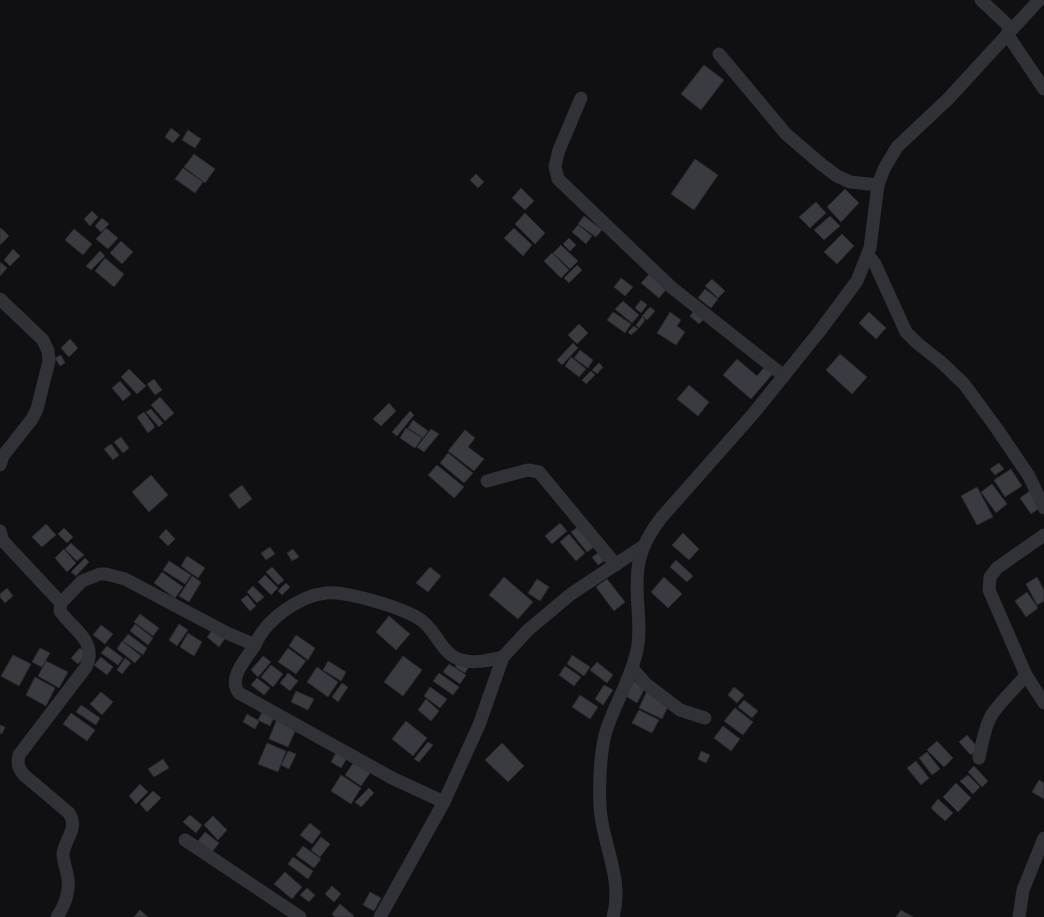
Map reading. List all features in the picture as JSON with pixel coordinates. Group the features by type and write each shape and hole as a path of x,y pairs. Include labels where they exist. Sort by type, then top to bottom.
{"street":[{"path":"980,0 1009,32 1044,89"},
{"path":"613,917 616,885 600,807 602,753 605,735 632,668 640,635 637,596 637,566 642,547 649,534 661,518 709,465 784,376 857,281 868,255 874,224 878,185 884,169 897,147 948,99 1039,0"},
{"path":"719,54 786,134 821,164 837,176 850,182 878,185"},
{"path":"581,98 559,150 556,166 558,179 671,287 784,376"},
{"path":"868,255 875,264 906,332 964,384 1029,476 1044,508"},
{"path":"0,299 43,340 48,350 49,361 37,408 32,419 3,456 0,465"},
{"path":"487,481 528,470 539,472 616,565"},
{"path":"0,531 4,541 61,603"},
{"path":"1044,535 997,568 990,577 989,590 1026,675 1044,703"},
{"path":"380,917 444,802 479,724 503,658 528,630 571,594 642,547"},
{"path":"57,917 63,909 68,891 68,879 63,853 71,836 74,823 69,813 24,775 19,769 17,762 19,754 86,667 89,660 89,644 60,611 61,603 82,581 100,574 106,574 124,579 227,633 255,645"},
{"path":"444,802 394,779 239,693 236,688 235,680 239,670 261,633 277,618 302,600 326,593 349,596 407,612 423,621 448,654 461,660 472,662 503,658"},
{"path":"632,668 646,684 680,710 705,718"},
{"path":"979,758 983,736 991,716 1026,675"},
{"path":"1019,917 1023,890 1044,838"},
{"path":"186,840 300,917"}],"building":[{"path":"704,65 724,80 701,110 681,94"},
{"path":"171,128 180,135 173,143 165,137"},
{"path":"188,130 201,139 195,148 182,140"},
{"path":"194,154 215,169 205,183 184,167"},
{"path":"695,159 718,175 694,210 671,194"},
{"path":"183,168 203,182 195,193 175,179"},
{"path":"476,174 484,182 478,188 470,180"},
{"path":"521,188 534,201 525,210 512,198"},
{"path":"845,189 859,203 841,222 827,207"},
{"path":"816,202 826,213 810,228 799,217"},
{"path":"92,211 98,217 90,226 84,219"},
{"path":"525,213 545,233 535,244 515,224"},
{"path":"584,216 602,230 596,237 578,224"},
{"path":"830,216 840,226 824,240 814,230"},
{"path":"102,218 109,224 101,232 95,226"},
{"path":"578,225 592,236 586,244 572,232"},
{"path":"1,228 9,236 0,245 0,229"},
{"path":"106,228 118,238 108,249 96,239"},
{"path":"514,228 532,245 523,256 504,238"},
{"path":"74,229 92,244 83,255 65,240"},
{"path":"842,234 854,246 837,264 824,252"},
{"path":"569,238 576,245 570,251 563,244"},
{"path":"121,241 133,252 122,264 110,253"},
{"path":"561,245 578,261 570,269 553,253"},
{"path":"13,249 20,256 10,266 4,260"},
{"path":"100,251 105,256 91,270 86,266"},
{"path":"552,253 569,270 561,278 544,261"},
{"path":"105,258 124,274 114,287 95,271"},
{"path":"0,262 7,268 0,276"},
{"path":"577,265 582,270 569,283 564,278"},
{"path":"652,271 670,285 659,298 641,283"},
{"path":"621,278 633,287 625,296 614,287"},
{"path":"712,279 725,291 718,298 705,286"},
{"path":"705,289 718,299 711,308 698,298"},
{"path":"641,300 647,305 641,313 635,308"},
{"path":"623,301 639,315 632,323 615,309"},
{"path":"650,307 655,311 647,320 642,316"},
{"path":"697,307 707,316 699,324 690,316"},
{"path":"613,312 631,324 625,333 607,320"},
{"path":"670,312 681,320 677,326 685,332 676,345 657,333"},
{"path":"869,312 886,328 876,339 859,323"},
{"path":"642,317 645,320 639,328 636,325"},
{"path":"579,324 588,333 577,344 568,335"},
{"path":"634,326 638,329 631,335 628,332"},
{"path":"70,339 78,348 69,357 61,348"},
{"path":"573,343 578,348 562,365 557,360"},
{"path":"580,350 593,360 588,368 574,358"},
{"path":"840,354 867,377 852,394 826,370"},
{"path":"61,355 65,363 60,366 55,358"},
{"path":"571,357 586,369 579,377 565,366"},
{"path":"737,359 757,376 767,364 775,371 751,399 723,375"},
{"path":"599,363 603,367 597,374 592,370"},
{"path":"129,369 146,386 137,394 121,377"},
{"path":"591,371 595,375 586,384 582,380"},
{"path":"154,379 162,390 155,395 147,384"},
{"path":"120,381 131,394 123,401 112,388"},
{"path":"689,385 709,402 698,416 677,399"},
{"path":"160,397 174,413 165,421 151,405"},
{"path":"389,403 396,411 381,426 373,419"},
{"path":"151,409 163,423 159,427 146,412"},
{"path":"410,411 414,415 397,436 392,432"},
{"path":"144,412 155,427 148,433 137,417"},
{"path":"413,420 428,431 423,438 408,428"},
{"path":"406,428 422,438 415,448 400,438"},
{"path":"431,429 439,434 424,452 417,447"},
{"path":"465,430 475,438 468,447 484,459 474,471 448,451"},
{"path":"121,437 129,448 123,453 114,442"},
{"path":"111,444 119,455 113,460 104,449"},
{"path":"448,453 473,473 464,483 440,463"},
{"path":"999,463 1004,469 995,475 990,469"},
{"path":"437,465 464,487 454,498 428,475"},
{"path":"1011,469 1022,486 1005,497 994,480"},
{"path":"151,475 168,495 149,512 132,492"},
{"path":"992,484 1007,504 996,513 981,492"},
{"path":"242,485 252,499 239,509 229,495"},
{"path":"977,487 993,517 977,525 961,496"},
{"path":"1030,491 1041,507 1031,514 1020,498"},
{"path":"560,523 567,531 552,544 545,536"},
{"path":"46,524 56,535 42,547 32,537"},
{"path":"581,525 597,545 587,552 571,532"},
{"path":"64,528 73,537 67,543 58,534"},
{"path":"166,529 175,539 168,546 159,537"},
{"path":"683,533 699,549 689,560 672,545"},
{"path":"569,534 585,553 576,561 560,542"},
{"path":"71,543 84,555 77,561 65,549"},
{"path":"270,547 275,554 266,560 261,553"},
{"path":"64,549 76,563 67,572 55,558"},
{"path":"293,549 299,557 292,561 287,553"},
{"path":"601,551 607,559 598,565 592,557"},
{"path":"187,556 205,568 198,578 181,566"},
{"path":"85,558 89,562 76,576 71,572"},
{"path":"676,560 693,576 687,582 670,567"},
{"path":"169,561 191,575 185,584 163,570"},
{"path":"272,567 284,580 278,585 266,572"},
{"path":"430,567 441,576 428,592 416,583"},
{"path":"162,572 183,587 175,598 154,583"},
{"path":"265,575 278,588 271,595 258,582"},
{"path":"192,576 201,582 189,602 179,596"},
{"path":"504,577 533,602 518,619 489,595"},
{"path":"664,577 682,594 668,608 651,592"},
{"path":"1037,577 1044,590 1044,601 1037,605 1026,584"},
{"path":"537,579 549,587 540,601 528,593"},
{"path":"607,579 625,602 614,611 596,587"},
{"path":"286,583 290,587 282,595 278,591"},
{"path":"253,586 264,597 257,603 247,592"},
{"path":"7,588 13,596 5,603 0,597 0,594"},
{"path":"1027,592 1038,608 1026,617 1015,601"},
{"path":"247,595 256,606 250,611 241,600"},
{"path":"140,614 159,628 153,636 134,622"},
{"path":"389,616 410,634 396,650 376,632"},
{"path":"135,624 153,638 148,645 130,631"},
{"path":"179,624 188,630 177,646 169,640"},
{"path":"101,625 113,634 105,644 93,635"},
{"path":"215,627 226,637 219,647 207,637"},
{"path":"188,633 202,642 194,656 180,647"},
{"path":"128,634 147,648 143,655 123,641"},
{"path":"296,635 315,648 308,660 289,646"},
{"path":"122,641 141,656 135,663 117,649"},
{"path":"107,646 123,658 118,665 101,653"},
{"path":"40,648 50,653 42,667 32,662"},
{"path":"80,648 87,654 78,664 71,658"},
{"path":"288,648 306,661 296,674 278,662"},
{"path":"13,655 31,664 19,686 1,676"},
{"path":"572,655 590,667 584,676 567,664"},
{"path":"263,656 271,662 258,677 251,670"},
{"path":"403,656 422,670 403,696 384,682"},
{"path":"101,657 113,667 107,675 94,665"},
{"path":"125,658 131,663 122,674 117,670"},
{"path":"46,661 68,672 59,688 38,676"},
{"path":"328,661 346,672 341,681 323,670"},
{"path":"458,662 468,668 465,673 455,667"},
{"path":"597,662 613,675 607,683 590,670"},
{"path":"449,664 466,675 460,684 443,672"},
{"path":"271,665 283,674 273,687 261,677"},
{"path":"565,666 581,677 574,686 559,675"},
{"path":"317,667 338,682 328,697 307,682"},
{"path":"288,673 298,681 290,691 280,683"},
{"path":"439,673 459,687 453,695 433,681"},
{"path":"35,677 55,688 46,706 26,695"},
{"path":"257,678 270,688 264,695 251,685"},
{"path":"632,680 645,688 637,703 624,695"},
{"path":"342,683 348,687 338,702 332,697"},
{"path":"604,685 613,690 603,705 595,699"},
{"path":"430,687 447,699 440,708 424,696"},
{"path":"734,687 744,695 737,703 728,695"},
{"path":"296,691 314,699 308,710 291,702"},
{"path":"647,691 670,702 662,719 639,708"},
{"path":"101,692 113,702 102,715 90,704"},
{"path":"580,695 598,707 590,719 572,707"},
{"path":"426,699 439,711 431,721 418,710"},
{"path":"744,700 758,711 752,718 738,707"},
{"path":"81,705 100,718 96,725 76,712"},
{"path":"735,708 753,722 743,735 724,721"},
{"path":"263,710 275,715 270,726 258,720"},
{"path":"639,710 659,720 652,733 632,723"},
{"path":"71,713 95,730 87,741 63,724"},
{"path":"247,714 259,721 255,729 243,722"},
{"path":"277,719 297,727 288,747 269,739"},
{"path":"406,721 427,738 413,756 392,739"},
{"path":"0,725 5,727 2,734 0,733"},
{"path":"723,726 740,739 731,751 714,738"},
{"path":"967,735 979,749 971,755 959,742"},
{"path":"937,741 953,758 944,767 927,750"},
{"path":"428,742 433,745 419,762 414,759"},
{"path":"267,743 286,751 278,772 258,764"},
{"path":"502,743 524,766 508,782 485,760"},
{"path":"288,751 296,754 289,769 281,765"},
{"path":"337,751 347,758 341,768 331,762"},
{"path":"701,751 710,755 706,763 698,759"},
{"path":"927,752 940,769 932,775 919,758"},
{"path":"163,759 169,768 154,777 148,769"},
{"path":"356,759 372,770 361,786 345,775"},
{"path":"916,761 929,778 921,785 907,768"},
{"path":"974,766 988,781 982,787 968,772"},
{"path":"341,775 361,788 351,804 331,791"},
{"path":"968,775 980,787 973,794 960,781"},
{"path":"1039,780 1044,783 1044,799 1032,792"},
{"path":"956,783 971,798 958,812 943,797"},
{"path":"140,784 148,792 136,804 129,796"},
{"path":"369,788 374,793 361,807 355,802"},
{"path":"153,791 161,798 147,812 140,804"},
{"path":"938,799 953,813 945,821 931,808"},
{"path":"190,815 202,825 196,833 183,822"},
{"path":"213,816 227,830 218,840 204,825"},
{"path":"310,823 321,832 312,844 300,835"},
{"path":"205,832 219,843 212,852 198,841"},
{"path":"321,837 330,844 320,857 311,850"},
{"path":"303,846 321,859 314,868 296,855"},
{"path":"293,857 313,871 308,879 288,864"},
{"path":"285,872 302,887 292,899 274,884"},
{"path":"332,886 341,894 334,902 325,894"},
{"path":"307,888 315,895 309,902 300,895"},
{"path":"370,892 381,898 374,911 363,905"},
{"path":"340,904 354,916 335,917 332,914"},
{"path":"140,910 148,917 134,917"},
{"path":"901,910 913,917 896,917"}]}
